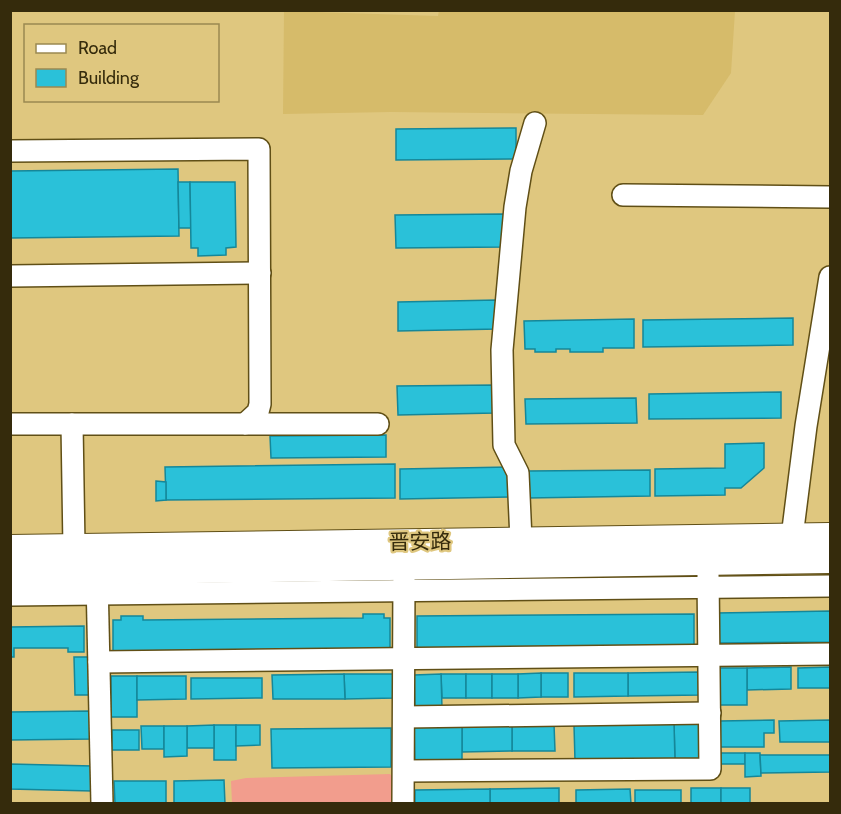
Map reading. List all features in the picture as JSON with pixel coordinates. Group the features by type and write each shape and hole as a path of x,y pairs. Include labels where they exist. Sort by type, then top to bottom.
{"main road":[{"name":"晋安路","path":"10,548 831,536"},
{"name":"晋安路","path":"10,573 97,583 404,578 708,562 831,560"}],"street":[{"path":"521,540 518,473 504,445 503,340 515,207 521,171 536,123"},
{"path":"10,151 259,149 260,405 258,412 245,424"},
{"path":"623,195 831,197"},
{"path":"10,276 260,273"},
{"path":"792,537 806,426 831,277"},
{"path":"10,424 378,424"},
{"path":"72,424 74,548"},
{"path":"404,771 710,768 708,562"},
{"path":"403,804 404,578 708,587 831,586"},
{"path":"10,595 97,583 102,804"},
{"path":"99,662 831,654"},
{"path":"404,717 710,713"}],"shaded area":[{"path":"439,10 735,11 731,73 703,115 391,112 283,114 284,11 438,16"},
{"path":"390,774 394,779 395,803 232,803 231,781 246,778"}],"building":[{"path":"516,128 516,159 396,160 396,129"},
{"path":"178,169 179,236 10,238 10,171"},
{"path":"178,182 190,182 191,228 179,228"},
{"path":"190,182 235,182 236,247 226,248 226,255 198,256 198,248 191,248"},
{"path":"504,214 504,247 396,248 395,215"},
{"path":"497,300 498,329 398,331 398,302"},
{"path":"793,318 793,345 643,347 643,320"},
{"path":"634,319 634,348 603,348 603,352 570,352 570,349 556,349 556,352 535,352 535,349 525,349 524,321"},
{"path":"495,385 495,413 398,415 397,386"},
{"path":"781,392 781,418 649,419 649,394"},
{"path":"636,398 637,423 526,424 525,399"},
{"path":"386,435 386,457 271,458 270,436"},
{"path":"764,443 764,468 741,488 725,488 725,495 655,496 655,469 725,468 725,444"},
{"path":"395,464 395,498 166,500 165,467"},
{"path":"512,467 512,497 400,499 400,469"},
{"path":"650,470 650,496 528,498 528,471"},
{"path":"156,481 166,482 166,500 156,501"},
{"path":"830,611 830,642 717,643 716,613"},
{"path":"363,614 384,614 384,618 390,618 390,649 113,651 113,620 121,620 121,616 143,616 143,620 363,618"},
{"path":"694,614 694,647 417,649 417,616"},
{"path":"84,626 84,652 68,652 68,648 14,648 14,657 10,657 10,627"},
{"path":"74,657 89,657 89,695 75,695"},
{"path":"791,667 791,689 747,690 747,668"},
{"path":"830,667 830,688 798,688 798,668"},
{"path":"718,668 747,668 747,705 719,705"},
{"path":"701,672 701,695 628,696 628,673"},
{"path":"541,673 568,673 568,697 541,697"},
{"path":"541,673 541,697 518,698 518,674"},
{"path":"574,673 628,673 628,696 574,697"},
{"path":"344,674 395,674 395,698 345,699"},
{"path":"344,674 345,699 273,699 272,675"},
{"path":"441,674 466,674 466,698 442,698"},
{"path":"441,674 442,708 415,709 414,675"},
{"path":"466,674 492,674 492,698 466,698"},
{"path":"492,674 518,674 518,698 492,698"},
{"path":"111,676 137,676 137,717 111,717"},
{"path":"137,676 186,676 186,699 137,700"},
{"path":"191,678 262,678 262,698 191,699"},
{"path":"91,711 91,739 10,740 10,712"},
{"path":"774,720 774,733 764,733 764,747 720,747 720,721"},
{"path":"830,720 830,742 780,742 779,721"},
{"path":"674,723 699,723 700,760 675,761"},
{"path":"674,723 675,761 575,761 574,725"},
{"path":"554,724 555,751 512,751 512,725"},
{"path":"214,725 236,725 236,760 214,760"},
{"path":"214,725 214,748 187,748 187,726"},
{"path":"236,725 260,725 260,745 236,746"},
{"path":"512,725 512,751 462,752 462,726"},
{"path":"141,726 164,726 164,749 142,749"},
{"path":"164,726 187,726 187,756 164,757"},
{"path":"414,726 462,726 462,762 415,763"},
{"path":"391,728 391,767 272,768 271,729"},
{"path":"112,730 139,730 139,750 112,750"},
{"path":"719,753 745,753 745,764 719,764"},
{"path":"745,753 760,753 761,776 745,777"},
{"path":"760,755 830,755 830,772 761,773"},
{"path":"10,764 92,766 92,791 10,789"},
{"path":"224,780 225,804 174,804 174,781"},
{"path":"114,781 166,781 166,804 115,804"},
{"path":"559,788 559,804 490,804 490,789"},
{"path":"691,788 721,788 721,804 691,804"},
{"path":"721,788 750,788 750,804 721,804"},
{"path":"490,789 490,804 415,804 415,790"},
{"path":"630,789 631,804 576,804 576,790"},
{"path":"635,790 681,790 681,804 635,804"}]}
